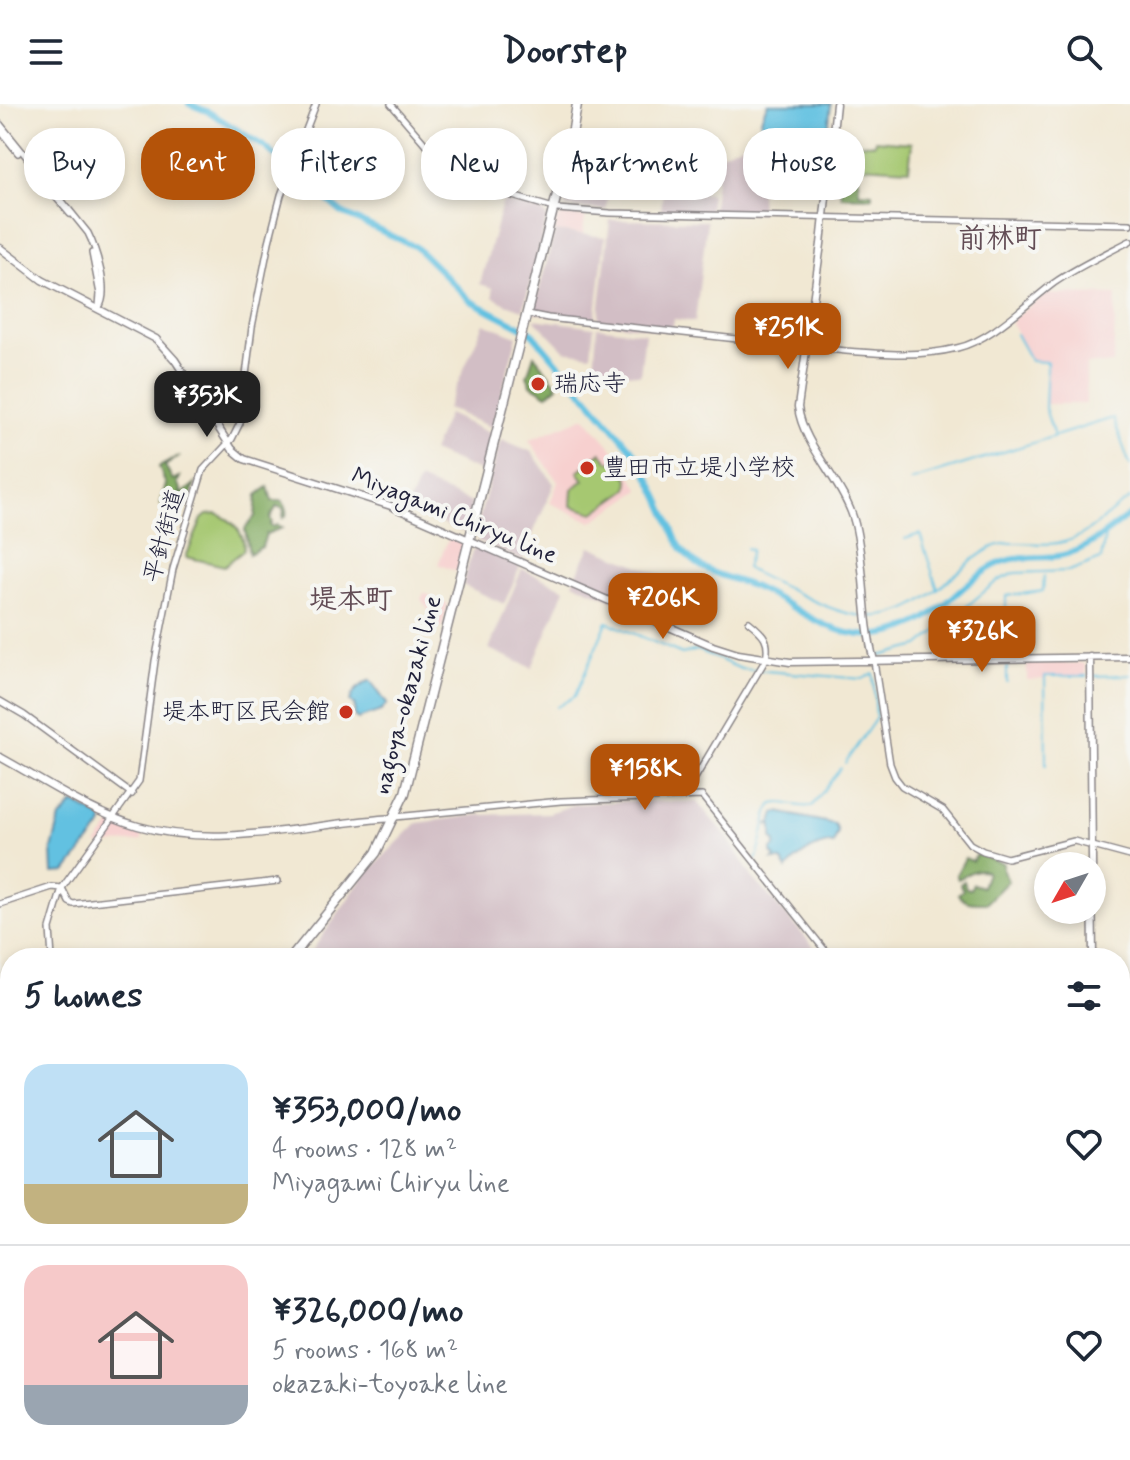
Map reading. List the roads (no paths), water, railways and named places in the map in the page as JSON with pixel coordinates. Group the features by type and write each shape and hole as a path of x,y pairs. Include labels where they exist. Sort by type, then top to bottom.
{"main road":[{"name":"nagoya-okazaki line","path":"299,948 368,865 405,793 528,317 579,104"},
{"path":"836,104 798,402 804,430 835,480 855,524 874,661"},
{"name":"Miyagami Chiryu line","path":"0,248 33,274 156,339 169,351 237,455 254,464 367,497 713,646 790,662 1090,657"},
{"path":"1093,948 1090,657 1130,657"},
{"path":"0,757 114,817 168,833 221,836 395,817"}],"street":[{"name":"平針街道","path":"51,948 50,929 62,888 139,781 155,661 173,569 203,470 228,443 240,423 255,306 269,242 288,178 316,104"},
{"path":"391,104 444,166 463,180 555,208 1130,224"},
{"path":"0,127 88,233 95,248 104,290 104,301 99,307"},
{"path":"528,317 883,354 957,348 987,334 1063,277 1130,241"},
{"path":"684,796 766,659 768,648 765,637 749,622"},
{"path":"874,661 890,768 902,786 943,810 974,847 999,857 1013,857 1071,841 1130,856"},
{"path":"0,701 132,794"},
{"path":"395,817 561,801 684,796 704,798 823,948"},
{"path":"0,904 52,887 62,888 73,904 278,881"}],"water":[{"path":"768,104 831,104 828,128 761,128"},
{"path":"370,680 387,704 381,711 358,719 354,716 355,706 350,702 351,698 357,689"},
{"path":"74,803 102,818 103,824 66,872 53,873 52,849 60,818"},
{"path":"778,812 835,824 838,832 833,844 808,851 787,869 781,860 773,860 772,849 776,842 772,838 772,825 767,824 772,823"}],"waterway":[{"path":"189,104 209,112 265,147 342,213 416,247 471,301 531,332 635,453 687,555 709,571 752,586 827,626 865,635 886,634 909,627 933,613 986,570 1014,559 1073,552 1130,515"},
{"path":"1016,334 1031,361 1047,362 1045,408 1054,436"},
{"path":"910,481 1113,418 1130,465"},
{"path":"746,548 751,550 746,568 790,590 839,611 855,615 888,615 923,600 991,548 1009,543 1055,544 1074,539 1130,499"},
{"path":"905,539 920,534 938,590"},
{"path":"880,656 919,646 997,581 1015,573 1069,571 1101,559 1105,536"},
{"path":"1006,656 1006,596 1043,591 1044,576"},
{"path":"557,707 575,696 607,622 682,654 698,650 741,669 863,679 873,673"},
{"path":"1007,663 1007,682"},
{"path":"845,763 876,718 873,674"},
{"path":"1093,676 1130,675"},
{"path":"1046,765 1045,676 1087,676"},
{"path":"756,860 771,805 812,806 841,767"}],"place":[{"name":"瑞応寺","path":"538,384"},
{"name":"豊田市立堤小学校","path":"587,468"},
{"name":"堤本町区民会館","path":"346,712"}],"district":[{"name":"前林町","path":"1000,239"},
{"name":"堤本町","path":"351,600"}]}
